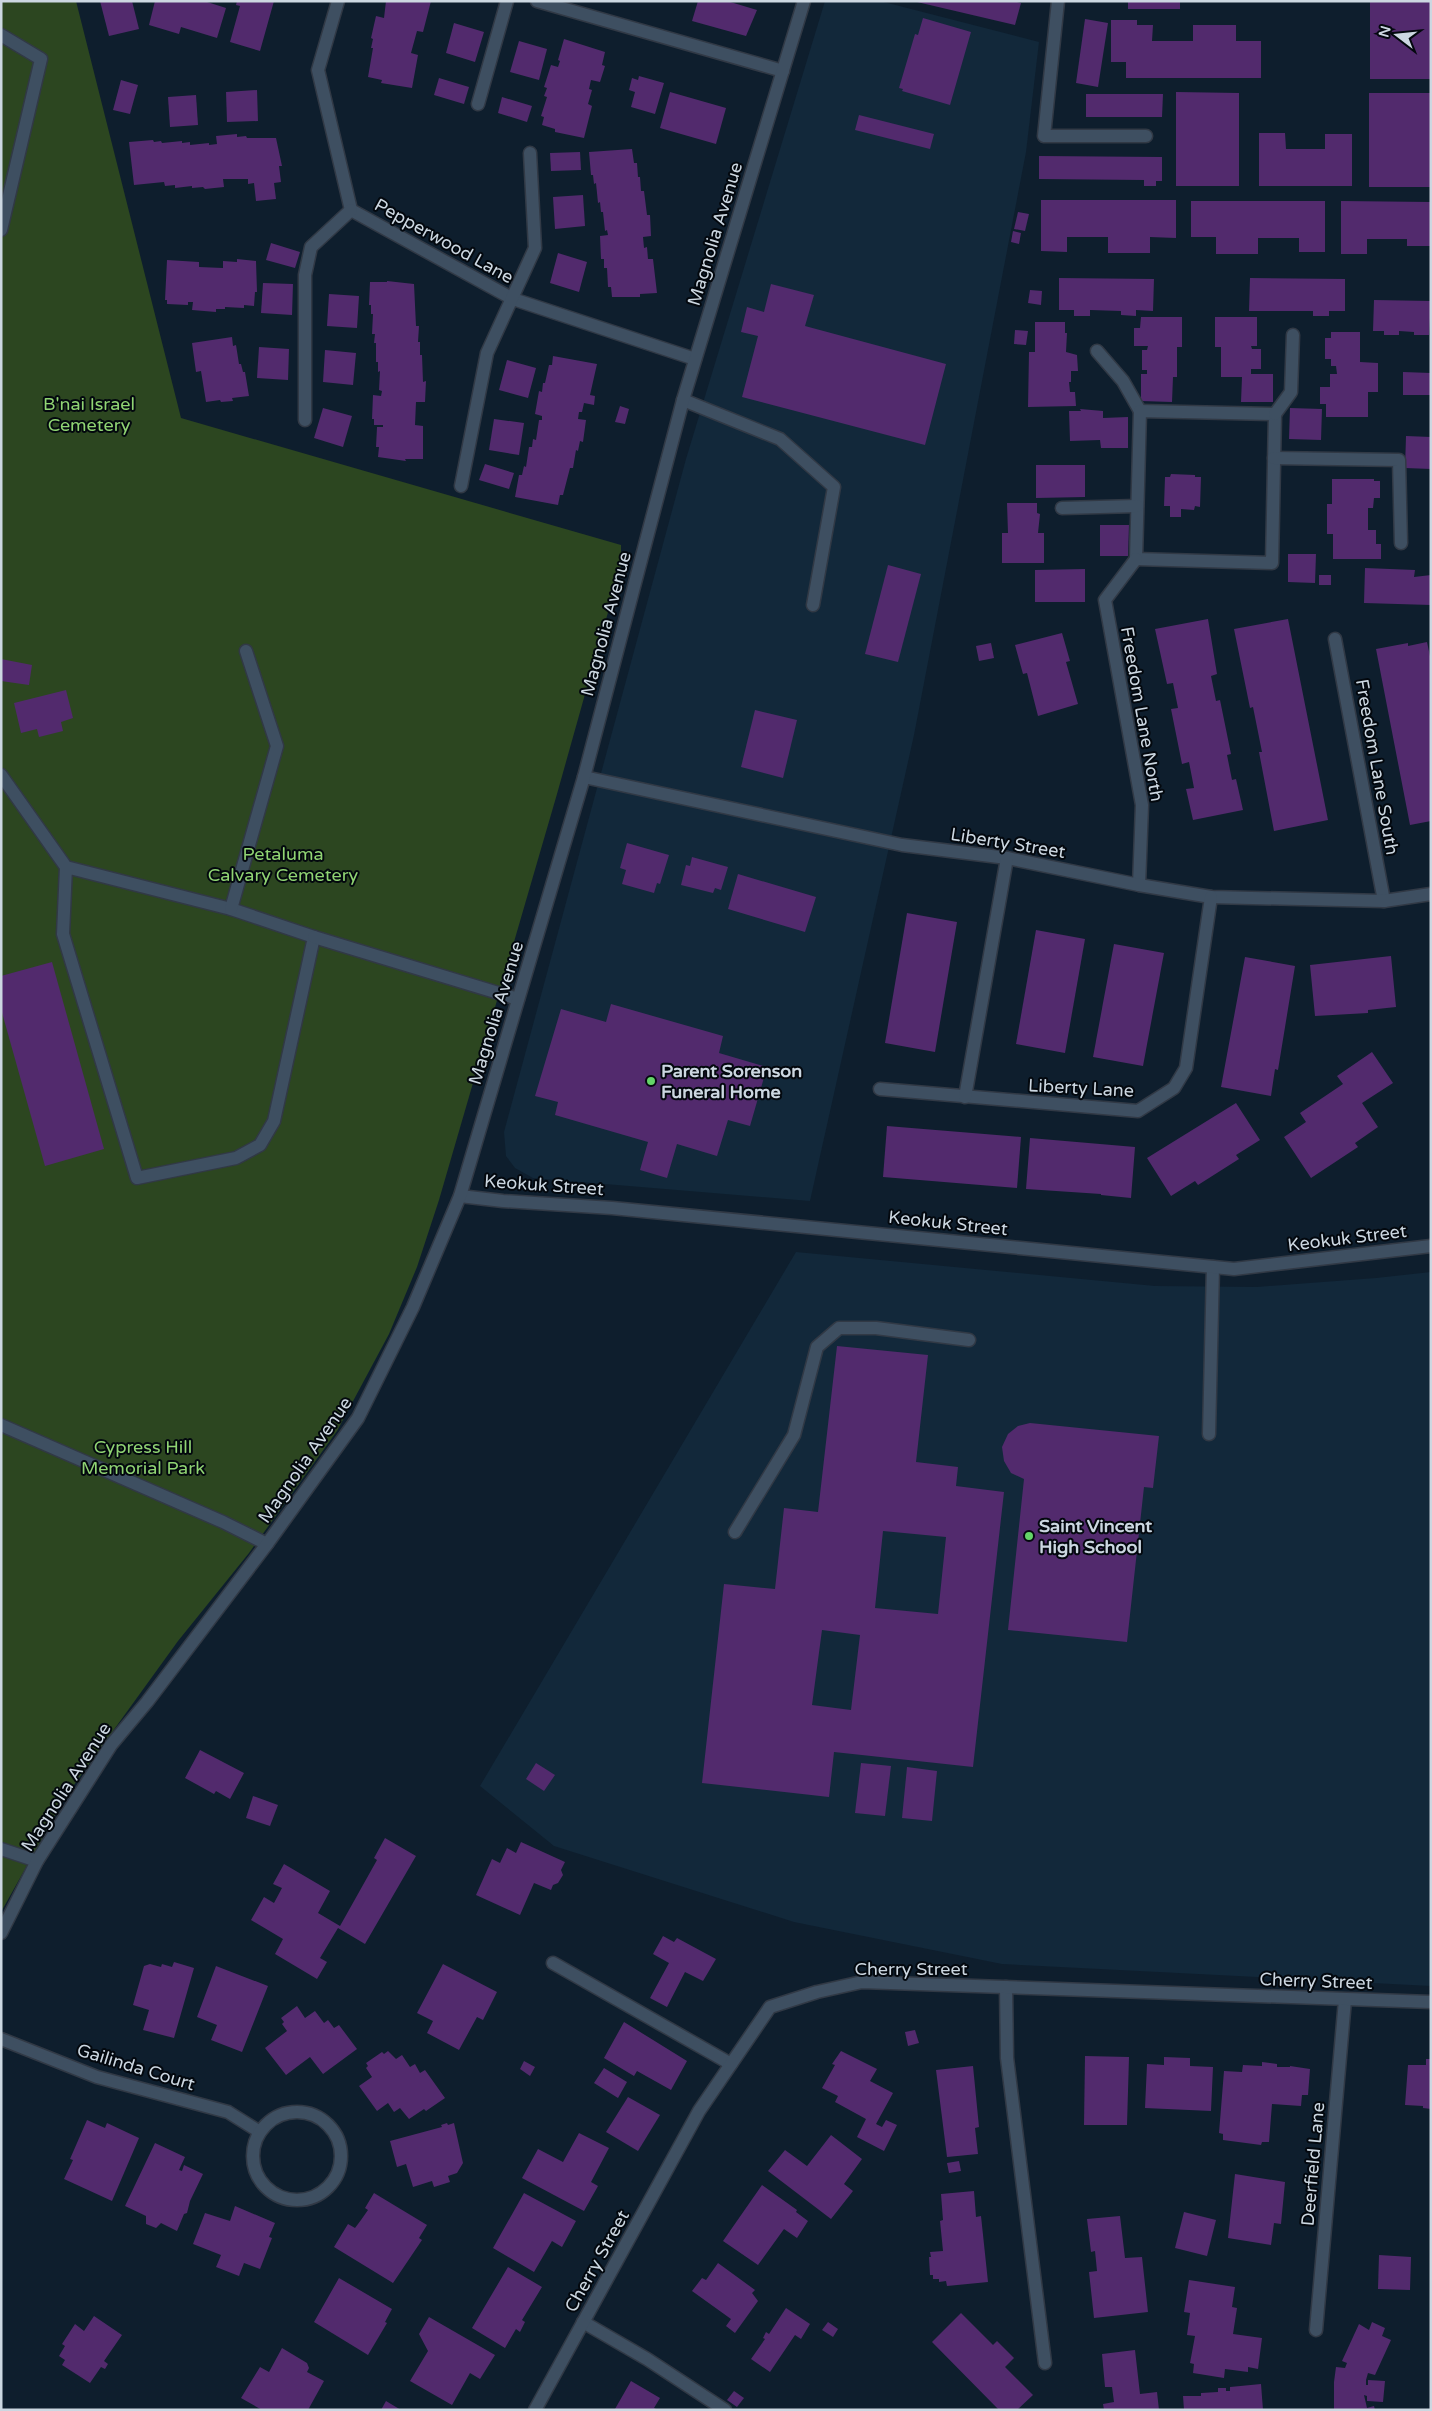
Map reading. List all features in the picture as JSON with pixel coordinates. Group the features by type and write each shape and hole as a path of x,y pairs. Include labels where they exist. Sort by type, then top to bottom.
{"street":[{"name":"Pepperwood Lane","path":"338,1 318,70 351,210 513,299 695,359"},
{"path":"478,104 507,1"},
{"path":"537,1 783,71"},
{"name":"Magnolia Avenue","path":"1,1933 37,1861 112,1745 267,1544 358,1418 413,1307 460,1196 584,778 683,400 804,1"},
{"path":"1058,1 1044,136 1146,136"},
{"path":"1,35 41,59 1,230"},
{"path":"461,486 487,353 535,248 530,154"},
{"path":"306,420 305,275 312,247 351,210"},
{"path":"1097,351 1123,381 1140,411 1136,560 1272,563 1275,414 1291,392 1293,335"},
{"path":"683,400 780,439 834,487 813,605"},
{"path":"1140,411 1275,414"},
{"path":"1274,458 1399,460 1401,543"},
{"path":"1062,508 1137,506"},
{"name":"Freedom Lane North","path":"1136,560 1105,600 1142,805 1139,885"},
{"name":"Freedom Lane South","path":"1336,639 1384,901"},
{"path":"231,909 277,746 246,651"},
{"path":"1,775 66,867 63,934 136,1178 236,1158 260,1146 274,1121 314,937"},
{"name":"Liberty Street","path":"584,778 902,845 1008,858 1139,885 1211,897 1384,901 1431,894"},
{"path":"965,1097 1008,858"},
{"path":"66,867 231,909 314,937 518,999"},
{"name":"Liberty Lane","path":"880,1089 1138,1111 1174,1088 1186,1068 1211,897"},
{"name":"Keokuk Street","path":"460,1196 503,1201 612,1208 1234,1269 1431,1246"},
{"path":"1209,1434 1213,1267"},
{"path":"734,1532 794,1435 817,1347 839,1328 876,1328 969,1340"},
{"path":"1,1425 223,1522 267,1544"},
{"path":"1,1849 37,1861"},
{"path":"553,1963 731,2064"},
{"name":"Cherry Street","path":"535,2410 699,2110 770,2007 818,1992 862,1982 1431,2002"},
{"path":"1006,1987 1007,2058 1045,2363"},
{"name":"Deerfield Lane","path":"1316,2330 1345,2000"},
{"name":"Gailinda Court","path":"1,2039 97,2076 228,2112 260,2132"},
{"path":"295,2111 309,2113 322,2119 332,2130 339,2142 339,2164 331,2183 320,2193 307,2199 293,2200 278,2196 266,2188 257,2176 253,2161 254,2146 260,2132 269,2121 281,2114 295,2111"},
{"path":"583,2322 647,2359 726,2410"}],"shaded area":[{"path":"825,1 880,1 1039,42 1026,152 914,735 810,1201 533,1178 515,1168 506,1156 504,1132 686,459"},
{"name":"Saint Vincent High School","path":"796,1252 1155,1286 1257,1287 1431,1272 1431,1986 1002,1964 794,1922 554,1846 480,1786"}],"green space":[{"name":"Petaluma Calvary Cemetery","path":"1,1 76,1 181,418 621,545 621,566 439,1200 417,1267 389,1334 337,1431 249,1553 178,1641 66,1796 1,1912"}],"building":[{"path":"100,1 132,1 139,29 109,36"},
{"path":"155,1 204,1 226,8 217,38 181,27 179,34 149,25"},
{"path":"237,1 274,1 260,51 230,42 240,6 236,5"},
{"path":"386,1 431,1 423,32 417,31 411,53 418,55 412,88 381,83 382,80 368,77 373,48 371,48 373,39 371,38 376,16 384,18"},
{"path":"698,1 727,1 757,10 746,36 692,21"},
{"path":"1013,1 1021,3 1015,25 917,2"},
{"path":"1128,1 1180,1 1180,9 1128,9"},
{"path":"1370,1 1431,1 1431,79 1370,79"},
{"path":"923,18 971,32 950,105 902,91 903,89 899,88 915,34 918,35"},
{"path":"1085,19 1108,23 1098,87 1076,83"},
{"path":"1111,20 1137,20 1137,25 1153,25 1152,41 1193,41 1193,25 1236,25 1236,41 1261,41 1261,78 1126,78 1126,62 1111,62"},
{"path":"454,23 484,32 475,62 446,53"},
{"path":"564,39 605,52 602,65 605,66 600,82 591,80 589,89 592,90 588,104 592,106 584,138 555,132 555,129 542,125 544,117 541,116 547,97 544,96 547,88 544,87 551,65 558,67"},
{"path":"519,41 547,49 539,80 510,72"},
{"path":"639,76 664,83 655,114 631,107 635,92 629,90 632,78 638,80"},
{"path":"439,78 469,87 464,104 434,95"},
{"path":"121,80 138,85 130,114 113,110"},
{"path":"257,90 258,121 227,122 226,92"},
{"path":"670,92 726,108 716,144 660,128"},
{"path":"1176,92 1239,93 1239,186 1176,186"},
{"path":"1369,93 1431,93 1431,187 1369,187"},
{"path":"1086,94 1163,94 1162,117 1086,117"},
{"path":"196,95 198,125 170,127 168,97"},
{"path":"502,97 532,106 527,122 498,113"},
{"path":"859,115 934,134 930,149 855,130"},
{"path":"1259,133 1285,133 1286,149 1325,149 1325,134 1352,134 1352,186 1259,186"},
{"path":"237,134 237,137 276,138 282,166 279,166 281,182 274,183 276,199 256,201 254,183 248,184 248,179 223,179 224,187 205,189 203,187 192,188 192,186 175,188 175,185 165,186 164,182 134,185 129,142 153,140 154,142 161,141 162,143 182,141 182,143 190,142 190,145 209,143 209,145 217,144 216,136"},
{"path":"632,149 634,163 637,163 638,177 640,177 641,191 644,191 647,215 650,215 651,236 643,237 644,248 647,247 648,259 653,259 657,293 640,294 640,297 612,297 611,287 608,287 607,268 604,268 604,259 601,259 600,236 608,235 607,230 605,231 600,202 598,203 596,183 594,184 593,175 591,175 589,152"},
{"path":"580,152 581,170 551,171 550,153"},
{"path":"1039,156 1162,157 1162,181 1156,181 1156,186 1144,186 1144,180 1039,179"},
{"path":"583,195 585,226 555,229 553,197"},
{"path":"1041,200 1176,200 1176,238 1150,237 1150,253 1108,253 1108,237 1067,237 1067,252 1041,251"},
{"path":"1191,201 1325,201 1325,252 1299,252 1299,238 1258,238 1258,254 1216,254 1216,237 1191,237"},
{"path":"1341,201 1431,202 1431,246 1407,246 1407,239 1367,239 1367,254 1341,254"},
{"path":"1018,212 1029,214 1025,231 1014,229"},
{"path":"1013,231 1021,233 1019,244 1011,242"},
{"path":"271,243 300,252 295,268 266,260"},
{"path":"558,253 587,262 579,292 550,283"},
{"path":"237,259 256,261 257,292 255,292 254,306 244,305 244,308 225,307 225,309 216,309 216,312 192,310 193,302 188,302 188,305 167,304 167,300 165,300 167,260 199,262 199,267 223,268 223,261 237,262"},
{"path":"1059,278 1154,279 1153,311 1136,310 1136,316 1121,315 1121,311 1090,310 1090,316 1074,316 1074,310 1059,310"},
{"path":"1250,278 1345,279 1345,311 1329,311 1329,316 1313,316 1313,311 1249,311"},
{"path":"387,281 414,284 416,326 419,326 418,342 420,342 420,355 422,355 423,382 426,381 425,402 416,402 415,425 423,426 423,459 405,459 406,461 378,457 379,447 376,447 377,427 383,427 383,425 374,425 374,419 372,419 373,395 381,396 382,391 379,390 380,371 378,372 378,362 376,362 375,334 372,334 373,314 371,314 371,305 369,305 370,282"},
{"path":"263,283 293,284 292,315 261,313"},
{"path":"771,284 814,295 805,326 946,364 925,445 742,397 758,336 741,332 747,307 764,312"},
{"path":"1030,290 1042,291 1041,305 1028,303"},
{"path":"329,294 359,296 357,328 327,326"},
{"path":"1374,300 1431,301 1429,335 1414,335 1414,332 1399,331 1399,335 1384,335 1384,331 1373,331"},
{"path":"1141,317 1182,317 1182,347 1177,347 1177,377 1173,377 1172,402 1141,401 1141,374 1147,374 1147,370 1142,370 1142,350 1147,350 1148,346 1134,346 1134,328 1140,328"},
{"path":"1215,317 1257,317 1257,346 1251,346 1252,349 1261,349 1261,369 1251,369 1251,374 1273,374 1273,402 1241,402 1242,377 1221,377 1221,347 1215,347"},
{"path":"1035,322 1065,322 1065,333 1067,333 1066,352 1077,355 1078,371 1071,371 1071,382 1069,382 1070,392 1075,392 1076,406 1028,407 1029,352 1035,352"},
{"path":"1015,330 1028,331 1026,345 1014,344"},
{"path":"1331,332 1360,332 1360,362 1378,363 1378,392 1368,392 1368,417 1326,417 1326,404 1320,404 1320,387 1330,387 1330,374 1337,374 1336,366 1331,366 1331,359 1325,359 1325,338 1331,338"},
{"path":"232,337 233,346 236,345 239,364 241,364 243,372 245,372 249,396 232,398 233,401 206,402 201,371 196,372 192,343"},
{"path":"259,347 289,349 288,380 257,378"},
{"path":"325,350 356,353 353,385 323,382"},
{"path":"553,356 597,364 590,395 595,396 594,405 584,403 582,412 579,412 578,419 586,420 583,442 580,441 578,451 576,450 573,468 570,468 563,495 560,495 558,505 515,497 519,475 522,475 524,466 526,467 529,447 532,447 533,439 536,440 539,420 542,420 542,416 535,414 539,391 542,392 549,365 552,365"},
{"path":"507,360 536,368 528,398 499,390"},
{"path":"1403,372 1431,373 1431,395 1403,395"},
{"path":"620,406 629,409 625,424 615,422"},
{"path":"323,408 352,416 343,447 314,438"},
{"path":"1290,408 1322,409 1321,440 1289,439"},
{"path":"1080,409 1103,411 1103,418 1128,417 1128,448 1101,448 1100,440 1070,441 1069,411 1081,411"},
{"path":"494,419 524,423 519,455 489,450"},
{"path":"1406,436 1431,437 1431,469 1405,468"},
{"path":"485,464 514,473 509,489 479,480"},
{"path":"1036,465 1085,465 1085,497 1036,498"},
{"path":"1171,474 1201,477 1200,507 1195,506 1194,510 1181,509 1181,517 1170,517 1170,506 1164,506 1165,477 1170,477"},
{"path":"1332,479 1374,479 1374,481 1380,481 1380,498 1374,498 1373,508 1368,508 1368,530 1376,530 1376,544 1381,544 1381,559 1333,559 1333,534 1327,534 1327,504 1332,504"},
{"path":"1007,503 1037,503 1037,513 1040,514 1038,533 1044,533 1044,563 1002,563 1002,533 1008,533"},
{"path":"1100,525 1129,525 1128,556 1100,556"},
{"path":"1288,554 1316,554 1315,583 1288,582"},
{"path":"888,565 921,574 898,662 865,654"},
{"path":"1365,568 1415,570 1414,577 1431,575 1431,605 1364,603"},
{"path":"1085,569 1085,602 1035,602 1035,570"},
{"path":"1319,575 1331,575 1331,585 1319,585"},
{"path":"1208,619 1217,674 1211,676 1216,701 1220,700 1231,754 1227,755 1232,780 1236,779 1243,810 1193,820 1186,789 1194,788 1189,762 1182,764 1171,709 1178,708 1173,683 1167,684 1155,629"},
{"path":"1288,619 1328,820 1274,831 1259,752 1262,752 1253,707 1250,708 1234,629"},
{"path":"1062,633 1070,661 1066,662 1078,704 1038,716 1027,673 1023,674 1015,645"},
{"path":"1427,642 1431,661 1431,821 1410,825 1376,649 1408,643 1408,646"},
{"path":"991,643 994,658 979,661 976,646"},
{"path":"1,659 32,665 29,685 1,681"},
{"path":"66,690 73,718 61,722 63,731 39,737 37,729 21,733 14,703"},
{"path":"755,710 797,720 783,778 741,767"},
{"path":"627,843 669,855 660,884 657,883 654,893 622,884 626,870 620,868"},
{"path":"692,857 728,867 721,890 715,888 713,893 681,885 686,865 690,866"},
{"path":"738,874 816,897 805,932 728,909"},
{"path":"907,913 957,922 935,1052 885,1043"},
{"path":"1036,930 1085,939 1065,1053 1016,1044"},
{"path":"1114,944 1164,953 1143,1066 1093,1057"},
{"path":"1391,956 1396,1007 1368,1010 1368,1013 1315,1016 1310,965"},
{"path":"1245,957 1295,966 1278,1070 1275,1069 1271,1096 1221,1087"},
{"path":"52,962 104,1149 45,1166 1,1009 1,976"},
{"name":"Parent Sorenson Funeral Home","path":"611,1004 723,1036 719,1053 767,1067 750,1126 728,1120 717,1156 677,1144 667,1178 640,1170 648,1142 555,1115 558,1102 535,1096 561,1009 606,1022"},
{"path":"1372,1052 1393,1083 1362,1103 1378,1127 1355,1143 1358,1147 1311,1178 1284,1137 1306,1122 1300,1113 1343,1084 1337,1076"},
{"path":"1236,1103 1260,1140 1236,1155 1239,1159 1198,1185 1195,1181 1171,1196 1147,1158"},
{"path":"887,1126 1021,1137 1017,1188 883,1177"},
{"path":"1030,1138 1135,1147 1131,1198 1026,1189"},
{"path":"837,1346 928,1355 916,1462 958,1467 956,1486 1004,1492 973,1767 834,1752 829,1797 702,1783 724,1584 775,1589 784,1508 818,1512","holes":["883,1531 946,1537 938,1614 875,1608","822,1630 860,1635 851,1710 812,1705"]},
{"path":"1030,1423 1159,1436 1153,1488 1144,1487 1127,1642 1008,1630 1024,1479 1011,1473 1004,1461 1002,1447 1008,1434 1018,1426"},
{"path":"200,1750 244,1773 230,1799 216,1791 214,1794 185,1778"},
{"path":"536,1763 555,1775 544,1791 526,1779"},
{"path":"861,1763 891,1766 885,1816 855,1813"},
{"path":"907,1767 937,1771 932,1821 902,1818"},
{"path":"253,1796 278,1805 270,1826 246,1818"},
{"path":"385,1838 416,1856 365,1944 338,1928 320,1958 327,1962 317,1979 275,1954 283,1939 251,1920 264,1897 274,1903 282,1888 273,1884 284,1864 330,1891 318,1913 340,1926 377,1860 374,1858"},
{"path":"521,1842 565,1862 561,1870 563,1875 558,1883 553,1885 551,1890 534,1883 520,1915 476,1895 492,1859 500,1863 507,1848 516,1853"},
{"path":"663,1936 674,1942 677,1938 716,1959 703,1981 685,1972 667,2007 650,1998 669,1963 653,1954"},
{"path":"174,1962 194,1968 174,2038 143,2030 149,2010 133,2005 144,1966 150,1964 161,1967 162,1964 172,1967"},
{"path":"443,1964 497,1992 483,2020 477,2017 459,2050 427,2033 433,2021 417,2013"},
{"path":"216,1966 268,1986 242,2052 211,2040 217,2025 197,2017"},
{"path":"297,2006 305,2018 315,2011 324,2023 328,2020 334,2028 339,2025 357,2049 323,2074 310,2057 286,2075 265,2048 287,2031 282,2024 284,2022 281,2018"},
{"path":"624,2022 687,2061 671,2090 637,2071 634,2076 604,2058"},
{"path":"915,2030 919,2043 908,2046 905,2032"},
{"path":"388,2051 396,2059 402,2055 410,2067 415,2064 420,2073 425,2070 445,2098 426,2111 424,2109 409,2119 400,2108 394,2112 388,2103 377,2111 359,2086 372,2077 366,2068 368,2066 366,2063 382,2052 384,2054"},
{"path":"841,2051 877,2069 870,2081 893,2093 876,2124 882,2127 886,2120 897,2125 884,2151 857,2137 866,2119 835,2102 838,2096 822,2088 835,2065 832,2064"},
{"path":"1085,2056 1129,2057 1127,2125 1084,2125"},
{"path":"1164,2057 1190,2058 1190,2066 1213,2067 1211,2111 1145,2108 1147,2064 1164,2065"},
{"path":"1426,2059 1431,2059 1431,2109 1423,2108 1423,2106 1405,2105 1408,2065 1426,2065"},
{"path":"524,2061 535,2067 530,2076 520,2069"},
{"path":"1262,2062 1277,2064 1277,2067 1290,2066 1310,2069 1308,2095 1302,2095 1301,2106 1272,2104 1269,2142 1262,2142 1261,2145 1223,2140 1223,2134 1219,2133 1224,2071 1242,2072 1243,2065 1262,2066"},
{"path":"973,2066 979,2127 975,2128 978,2154 947,2157 936,2070"},
{"path":"604,2068 627,2082 618,2098 594,2083"},
{"path":"628,2097 660,2115 638,2151 606,2132"},
{"path":"87,2120 105,2128 107,2123 139,2138 112,2201 64,2179 73,2160 70,2159"},
{"path":"447,2123 448,2125 454,2123 463,2163 457,2173 448,2176 450,2182 434,2187 432,2181 413,2187 406,2164 397,2167 390,2141 442,2127 441,2125"},
{"path":"579,2133 609,2148 591,2182 598,2186 584,2211 522,2178 538,2149 563,2162"},
{"path":"831,2135 862,2159 844,2184 853,2191 831,2219 768,2171 785,2150 807,2166"},
{"path":"155,2143 185,2157 179,2170 182,2171 184,2165 203,2174 190,2201 187,2213 184,2214 177,2231 161,2223 156,2228 146,2224 146,2216 125,2206"},
{"path":"959,2161 961,2171 949,2173 947,2163"},
{"path":"1235,2174 1285,2182 1281,2224 1274,2223 1271,2245 1228,2238"},
{"path":"762,2185 797,2210 796,2212 808,2221 797,2238 784,2229 758,2265 723,2241"},
{"path":"974,2191 976,2217 981,2216 988,2282 947,2286 946,2281 939,2282 939,2279 933,2279 933,2275 930,2275 930,2252 943,2251 940,2221 943,2220 941,2194"},
{"path":"374,2193 427,2225 419,2238 422,2240 393,2283 334,2247 348,2224 355,2228 361,2220 368,2210 365,2208"},
{"path":"524,2193 576,2221 562,2247 552,2241 534,2272 493,2248"},
{"path":"235,2206 275,2223 269,2237 272,2238 260,2269 244,2263 239,2276 216,2267 221,2255 193,2244 205,2213 230,2221"},
{"path":"1184,2212 1216,2220 1207,2256 1175,2248"},
{"path":"1120,2216 1125,2258 1142,2257 1148,2312 1094,2318 1089,2272 1097,2271 1095,2251 1091,2252 1087,2219"},
{"path":"1379,2255 1411,2257 1410,2290 1378,2289"},
{"path":"718,2263 755,2290 752,2293 758,2301 735,2333 726,2326 731,2319 692,2291 702,2278 706,2280"},
{"path":"508,2267 542,2287 522,2320 525,2322 520,2332 516,2329 505,2348 472,2328"},
{"path":"339,2278 392,2309 385,2322 387,2323 368,2355 314,2322"},
{"path":"1189,2280 1235,2287 1232,2307 1237,2308 1233,2334 1262,2338 1258,2369 1248,2367 1248,2372 1225,2369 1224,2378 1193,2373 1194,2364 1190,2363 1195,2336 1187,2335 1190,2313 1184,2312"},
{"path":"786,2308 810,2324 801,2339 795,2335 770,2372 751,2359 765,2339 763,2338 766,2332 769,2334"},
{"path":"961,2313 993,2345 997,2341 1014,2358 1005,2367 1033,2395 1017,2410 999,2410 932,2342"},
{"path":"94,2316 122,2335 104,2361 108,2364 105,2369 101,2367 90,2383 62,2365 65,2360 59,2356 65,2346 62,2344 75,2324 84,2331"},
{"path":"429,2317 495,2355 480,2379 470,2373 452,2405 410,2381 428,2351 419,2334"},
{"path":"828,2322 838,2329 833,2337 822,2330"},
{"path":"1372,2322 1385,2328 1382,2336 1391,2340 1375,2375 1368,2373 1366,2380 1366,2385 1368,2385 1368,2380 1385,2381 1383,2402 1367,2401 1367,2396 1364,2395 1367,2408 1374,2406 1375,2410 1334,2409 1336,2367 1345,2368 1347,2363 1342,2361 1359,2324 1369,2330"},
{"path":"282,2348 307,2363 309,2368 307,2372 324,2381 308,2410 262,2410 241,2398 260,2367 269,2372"},
{"path":"1135,2350 1140,2394 1157,2392 1159,2410 1104,2410 1103,2404 1114,2402 1112,2387 1105,2387 1102,2354"},
{"path":"631,2381 660,2398 654,2408 658,2410 615,2409"},
{"path":"1261,2384 1263,2410 1184,2410 1183,2396 1201,2396 1201,2393 1218,2392 1218,2388 1226,2388 1226,2391 1230,2391 1230,2387"},
{"path":"734,2391 744,2398 737,2407 727,2400"},
{"path":"386,2401 401,2410 381,2410"}],"place":[{"name":"Parent Sorenson Funeral Home","path":"651,1081"},
{"name":"Saint Vincent High School","path":"1029,1536"}],"park label":[{"name":"B'nai Israel Cemetery","path":"89,414"},
{"name":"Cypress Hill Memorial Park","path":"143,1457"}]}
